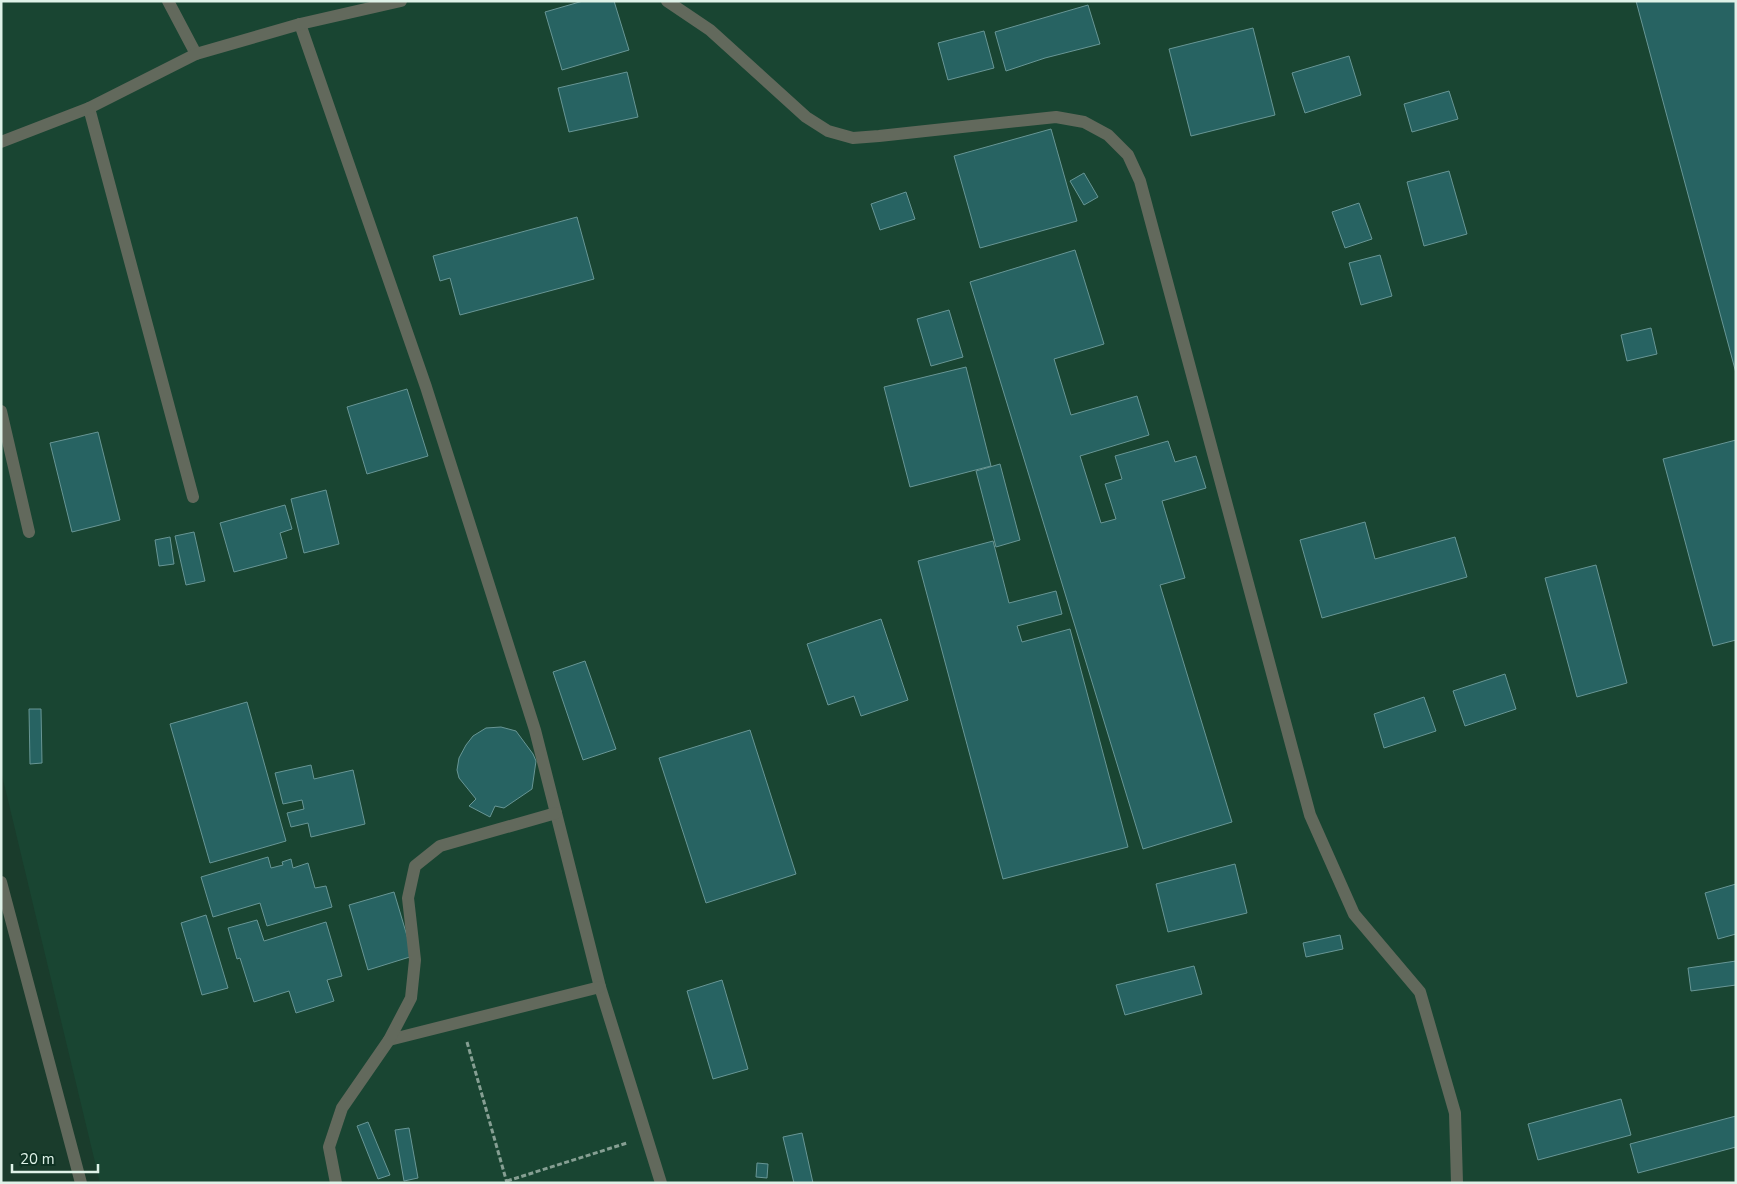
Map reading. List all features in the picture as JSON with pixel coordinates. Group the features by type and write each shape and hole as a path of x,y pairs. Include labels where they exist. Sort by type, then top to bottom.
{"lane":[{"path":"168,1 196,54"},
{"path":"1,142 89,108 196,54 300,24 401,1"},
{"path":"667,1 710,30 806,118 828,131 853,138 1056,116 1084,122 1108,135 1128,156 1140,181 1148,209 1310,815 1354,914 1420,992 1455,1113 1457,1183"},
{"path":"300,24 426,388 535,730 600,987 661,1183"},
{"path":"89,108 193,497"},
{"path":"1,411 29,532"},
{"path":"336,1183 330,1146 342,1108 389,1040 411,998 415,960 408,898 415,866 440,846 556,812"},
{"path":"1,882 81,1183"},
{"path":"389,1040 600,987"}],"path":[{"path":"461,1022 507,1182 647,1137"}],"shaded area":[{"path":"1,1 1736,1 1736,1183 100,1183 1,771"}],"building":[{"path":"583,1 614,1 629,50 562,70 545,12"},
{"path":"1636,1 1736,1 1736,373"},
{"path":"1088,5 1100,44 1045,58 1006,71 995,32"},
{"path":"1253,28 1275,115 1191,136 1169,49"},
{"path":"984,31 994,68 948,80 938,43"},
{"path":"1349,56 1361,95 1305,113 1292,73"},
{"path":"627,72 638,117 569,132 558,88"},
{"path":"1449,91 1458,119 1412,132 1404,104"},
{"path":"1051,129 1077,221 980,248 954,156"},
{"path":"1449,171 1467,234 1424,246 1407,182"},
{"path":"1084,173 1098,197 1084,205 1070,181"},
{"path":"906,192 915,219 880,230 871,204"},
{"path":"1359,203 1372,239 1345,248 1332,212"},
{"path":"577,217 594,279 460,315 450,278 440,281 433,256"},
{"path":"1075,250 1104,344 1054,359 1071,415 1137,396 1149,435 1080,456 1101,523 1116,519 1105,484 1122,479 1115,456 1168,441 1175,462 1196,456 1206,488 1162,501 1185,578 1160,585 1232,822 1143,849 970,282"},
{"path":"1380,255 1392,296 1361,305 1349,263"},
{"path":"949,310 963,357 931,366 917,319"},
{"path":"1651,328 1657,354 1627,361 1621,335"},
{"path":"966,367 991,466 910,487 884,387"},
{"path":"407,389 428,456 367,474 347,407"},
{"path":"98,432 120,520 72,532 50,443"},
{"path":"1736,440 1736,640 1713,646 1663,459"},
{"path":"1000,464 1020,540 996,547 976,471"},
{"path":"326,490 339,544 304,553 291,499"},
{"path":"285,505 292,529 280,533 287,558 234,572 220,523"},
{"path":"1365,522 1375,559 1455,537 1467,577 1322,618 1300,540"},
{"path":"194,532 205,581 186,585 175,536"},
{"path":"170,537 174,564 159,566 155,540"},
{"path":"993,541 1009,603 1056,591 1062,614 1017,626 1022,642 1070,629 1128,847 1003,879 918,561"},
{"path":"1596,565 1627,683 1577,697 1545,578"},
{"path":"881,619 908,700 861,716 854,696 828,705 807,644"},
{"path":"585,661 616,749 583,760 553,672"},
{"path":"1505,674 1516,709 1465,726 1453,691"},
{"path":"1424,697 1436,731 1384,748 1374,714"},
{"path":"247,702 286,841 210,863 170,724"},
{"path":"29,709 41,709 42,763 30,764"},
{"path":"501,727 516,731 536,761 532,789 504,808 495,806 490,817 469,806 476,799 459,778 457,770 459,758 473,736 486,728"},
{"path":"750,730 796,874 706,903 659,758"},
{"path":"311,765 314,779 353,770 365,824 311,837 308,823 291,827 287,813 304,809 302,800 283,804 275,773"},
{"path":"268,857 271,868 283,865 282,862 291,859 293,868 308,863 315,888 326,886 332,907 267,926 260,903 213,917 201,877"},
{"path":"1235,864 1247,913 1168,932 1156,884"},
{"path":"1736,884 1736,934 1718,939 1705,893"},
{"path":"394,892 413,956 368,970 349,905"},
{"path":"206,915 228,988 202,995 181,923"},
{"path":"257,920 264,941 326,922 342,976 327,980 334,1001 296,1013 289,991 254,1002 240,958 237,959 228,928"},
{"path":"1340,935 1343,949 1306,957 1303,943"},
{"path":"1736,961 1736,985 1691,991 1688,968"},
{"path":"1194,966 1202,994 1125,1015 1116,985"},
{"path":"722,980 748,1069 713,1079 687,991"},
{"path":"1621,1099 1631,1135 1538,1160 1528,1124"},
{"path":"1736,1116 1736,1147 1638,1173 1630,1144"},
{"path":"368,1122 390,1175 378,1179 357,1126"},
{"path":"409,1128 418,1178 404,1181 395,1130"},
{"path":"802,1133 813,1183 794,1183 783,1137"},
{"path":"757,1163 768,1164 767,1178 756,1177"}]}
